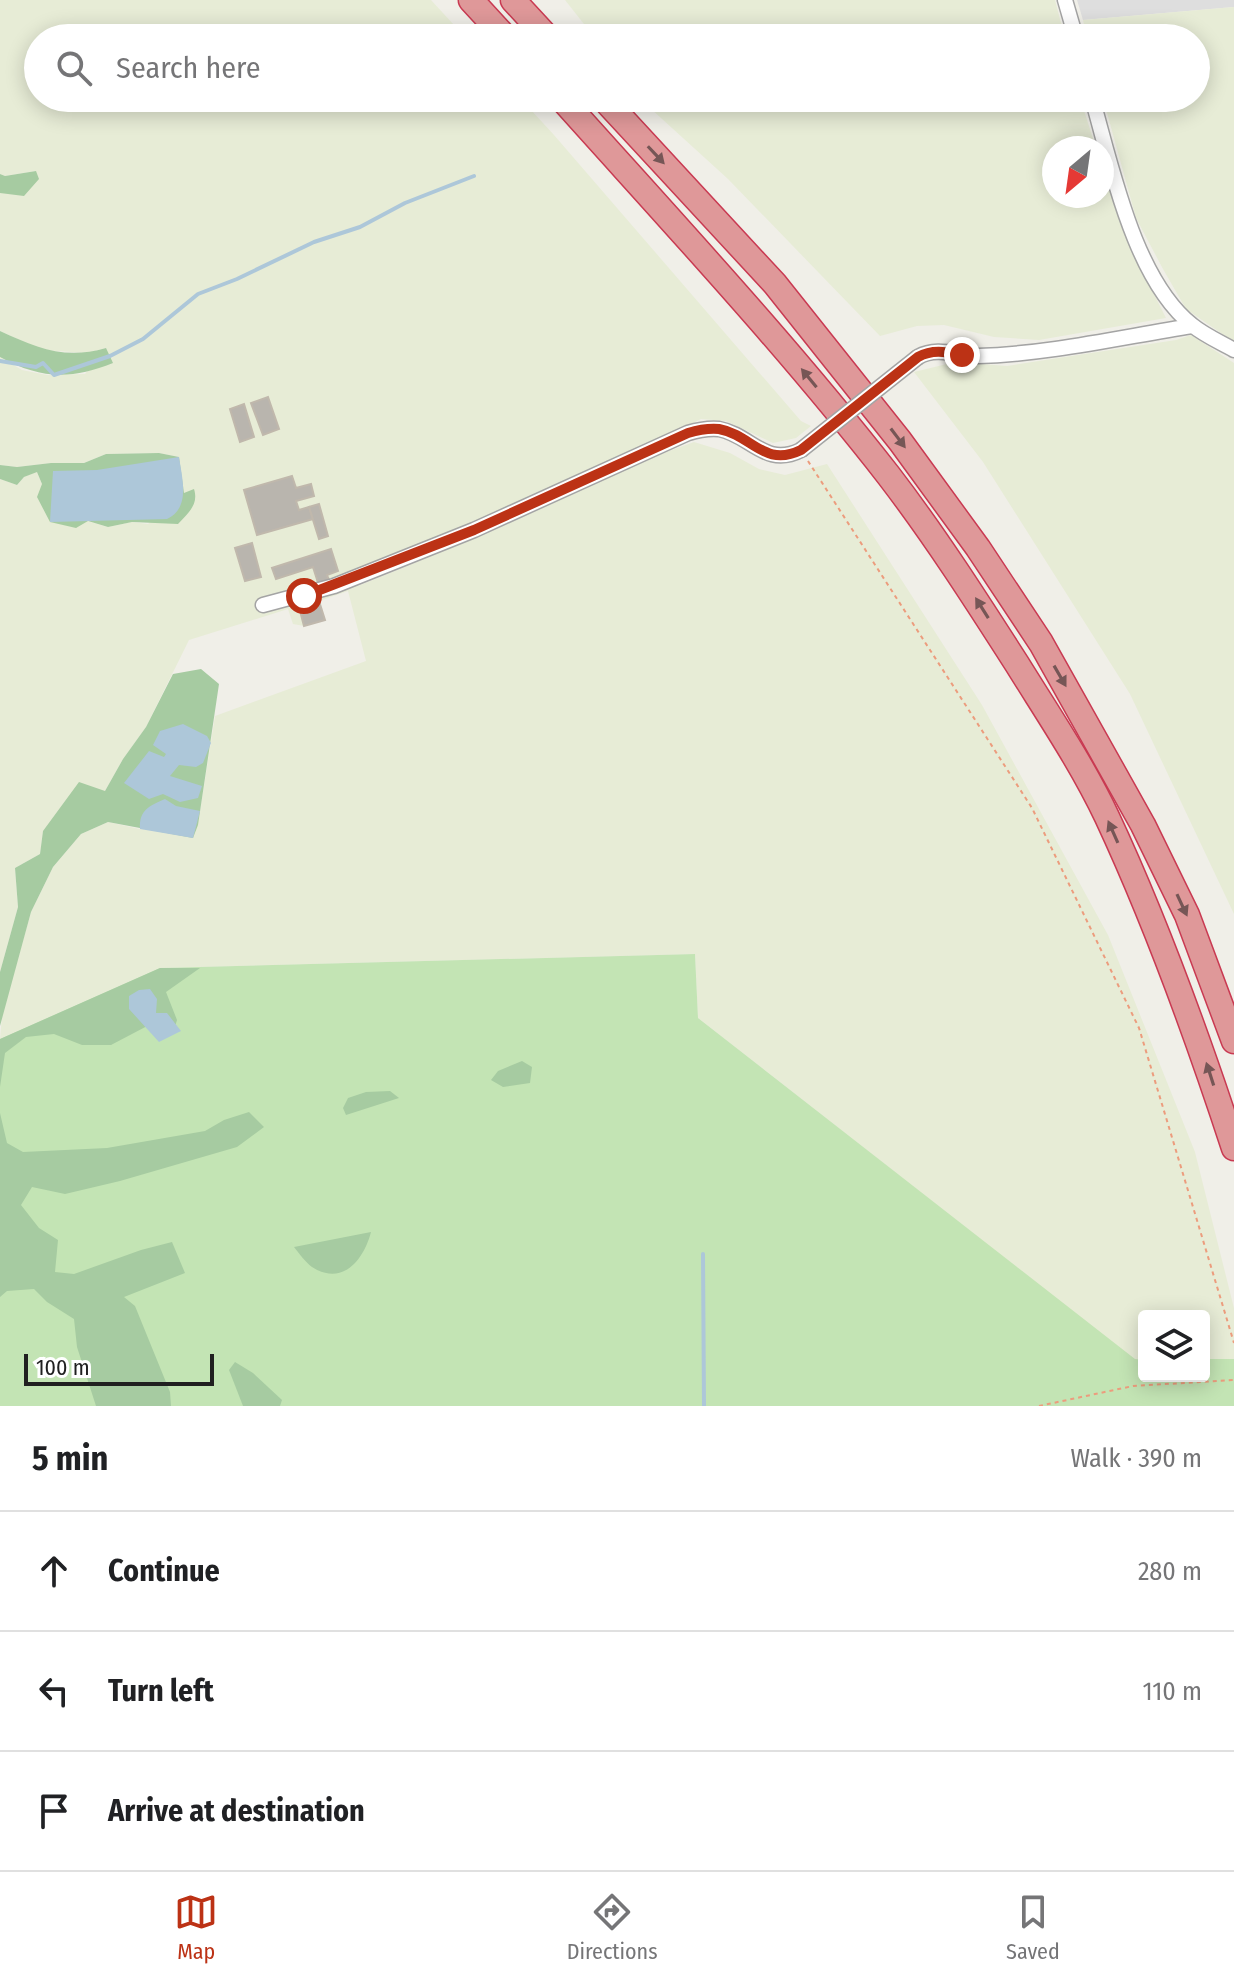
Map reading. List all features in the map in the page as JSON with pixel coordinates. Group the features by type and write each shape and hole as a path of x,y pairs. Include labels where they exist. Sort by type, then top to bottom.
{"highway":[{"path":"471,0 493,24"},
{"path":"513,0 535,24"},
{"path":"573,112 792,357 890,477 967,585 1047,712 1105,814 1152,919 1198,1038 1234,1148"},
{"path":"616,112 793,306 900,441 978,548 1041,643 1143,825 1187,915 1234,1041"}],"street":[{"path":"1065,0 1072,24"},
{"path":"1096,112 1131,228 1168,301 1192,326 1234,350"},
{"path":"263,605 334,586 474,530 688,433 721,430 776,456 790,455 801,450 927,352 980,356 1192,326"}],"path":[{"path":"801,450 1032,808 1119,986 1139,1028 1234,1343"},
{"path":"1039,1406 1133,1386 1234,1380"}],"shaded area":[{"path":"1077,0 1234,0 1234,7 1083,20"}],"green space":[{"path":"0,0 431,0 453,24 24,24 24,112 533,112 801,421 811,426 796,438 773,443 726,421 701,419 354,576 358,586 694,442 730,453 759,469 785,475 827,464 982,705 1108,935 1195,1152 1234,1308 1234,1359 1210,1359 1210,1310 1138,1310 1138,1360 1135,1360 698,1018 695,954 160,968 0,1039 2,1015 31,912 53,867 81,834 108,822 140,829 200,811 215,716 366,661 348,591 319,601 325,620 304,626 293,624 288,609 189,640 146,727 105,791 43,831 40,854 15,868 18,907 0,972 0,479 17,485 24,477 37,471 42,484 87,521 108,527 132,522 148,524 184,493 179,457 159,453 106,454 84,463 17,467 0,465 0,357 22,370 47,375 85,374 106,348 87,353 41,350 0,331 0,193 36,171 5,176 0,174"},
{"path":"565,0 1055,0 1061,24 584,24"},
{"path":"1234,7 1234,342 1186,309 1163,269 1136,218 1107,112 1210,112 1210,24 1084,24 1083,20"},
{"path":"654,112 1084,112 1092,136 1042,136 1042,208 1114,208 1114,198 1132,250 1166,318 1039,340 994,337 944,325 917,326 880,336 728,179"},
{"path":"36,171 39,179 24,196 0,193 0,174 5,176"},
{"path":"0,331 26,343 64,352 106,348 113,363 69,374 29,370 0,357"},
{"path":"1191,335 1234,363 1234,914 1130,694 983,462 914,372 955,362 1007,366 1176,340"},
{"path":"159,453 179,457 184,493 194,489 194,504 178,524 132,522 108,527 88,521 76,528 50,522 37,497 42,484 37,472 24,477 17,485 0,479 0,465 17,467 84,463 106,454"},
{"path":"201,669 219,684 198,825 193,838 108,822 81,834 53,867 31,912 0,1026 0,972 18,907 15,868 40,854 43,831 79,782 105,791 146,727 173,674"},
{"path":"695,954 698,1018 1138,1359 1138,1382 1210,1382 1210,1359 1234,1359 1234,1406 0,1406 0,1039 160,968"},
{"path":"160,968 200,968 166,992 177,1020 174,1030 151,1024 111,1045 82,1045 54,1034 26,1037 5,1053 0,1087 0,1039"},
{"path":"522,1061 532,1067 530,1083 503,1087 491,1080 498,1071"},
{"path":"390,1091 399,1098 346,1115 343,1108 348,1098 366,1092"},
{"path":"249,1112 264,1127 237,1147 65,1194 32,1187 21,1205 39,1228 58,1240 55,1272 74,1274 172,1242 185,1273 124,1297 135,1306 170,1392 171,1406 96,1406 77,1347 74,1319 47,1302 34,1289 7,1291 0,1297 0,1113 7,1143 23,1152 107,1148 205,1131 224,1120"},
{"path":"371,1232 357,1260 342,1272 333,1274 312,1267 294,1247"},
{"path":"235,1362 253,1373 282,1400 280,1406 243,1406 229,1370"}],"water":[{"path":"179,457 182,500 175,514 167,519 50,522 53,471 97,470"},
{"path":"183,724 207,736 211,743 203,763 196,767 179,765 170,776 202,786 198,798 180,802 163,794 149,799 124,783 149,751 164,757 166,754 153,745 160,731"},
{"path":"165,799 176,806 200,811 193,838 140,829 141,817 146,810"},
{"path":"150,989 157,999 156,1013 167,1013 181,1031 159,1042 129,1009 129,996 139,990"}],"building":[{"path":"268,397 279,429 263,435 251,403"},
{"path":"244,404 254,437 240,442 230,409"},
{"path":"292,476 296,488 311,484 314,496 296,501 299,510 309,507 313,519 257,535 244,490"},
{"path":"319,504 328,536 319,539 309,507"},
{"path":"252,543 261,577 245,581 235,548"},
{"path":"331,549 338,571 327,575 331,585 320,589 313,567 276,579 272,568"},
{"path":"319,601 325,620 304,626 299,607"}],"waterway":[{"path":"0,361 36,367 43,363 54,375 110,356 143,339 198,294 474,176"},
{"path":"703,1254 704,1406"}],"route":[{"path":"304,596 474,530 688,433 721,430 764,452 776,456 790,455 801,450 918,357 927,352 940,351 962,355"}]}
